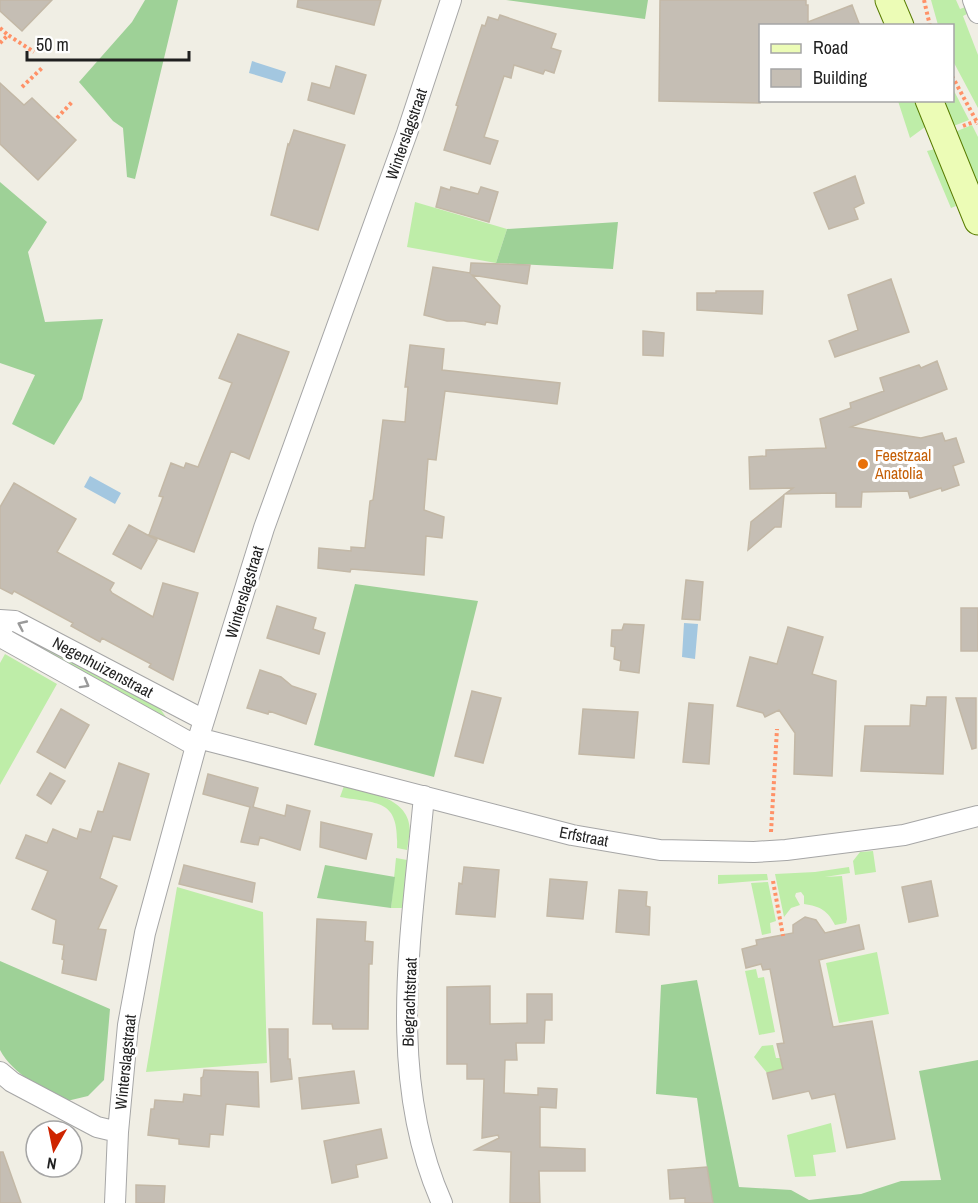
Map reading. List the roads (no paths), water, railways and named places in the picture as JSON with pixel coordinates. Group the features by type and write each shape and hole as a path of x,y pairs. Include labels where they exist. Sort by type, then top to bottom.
{"street":[{"name":"Winterslagstraat","path":"115,1203 118,1132 128,1025 145,933 199,735 264,528 407,133 451,0"},
{"path":"890,0 899,24"},
{"path":"973,0 978,13"},
{"path":"930,102 978,221"},
{"name":"Negenhuizenstraat","path":"0,620 15,621 199,735"},
{"name":"Negenhuizenstraat","path":"0,632 6,640 199,735"},
{"name":"Erfstraat","path":"199,735 572,835 660,849 754,852 786,850 904,835 978,816"},
{"name":"Biegrachtstraat","path":"424,796 409,972 407,1056 417,1122 433,1184 442,1203"},
{"path":"0,1072 12,1082 97,1127 118,1132"}],"water":[{"path":"252,61 286,72 282,83 249,73"},
{"path":"90,476 121,493 115,504 84,487"},
{"path":"684,623 698,624 695,659 682,657"}],"place":[{"name":"Feestzaal Anatolia","path":"863,464"}]}
